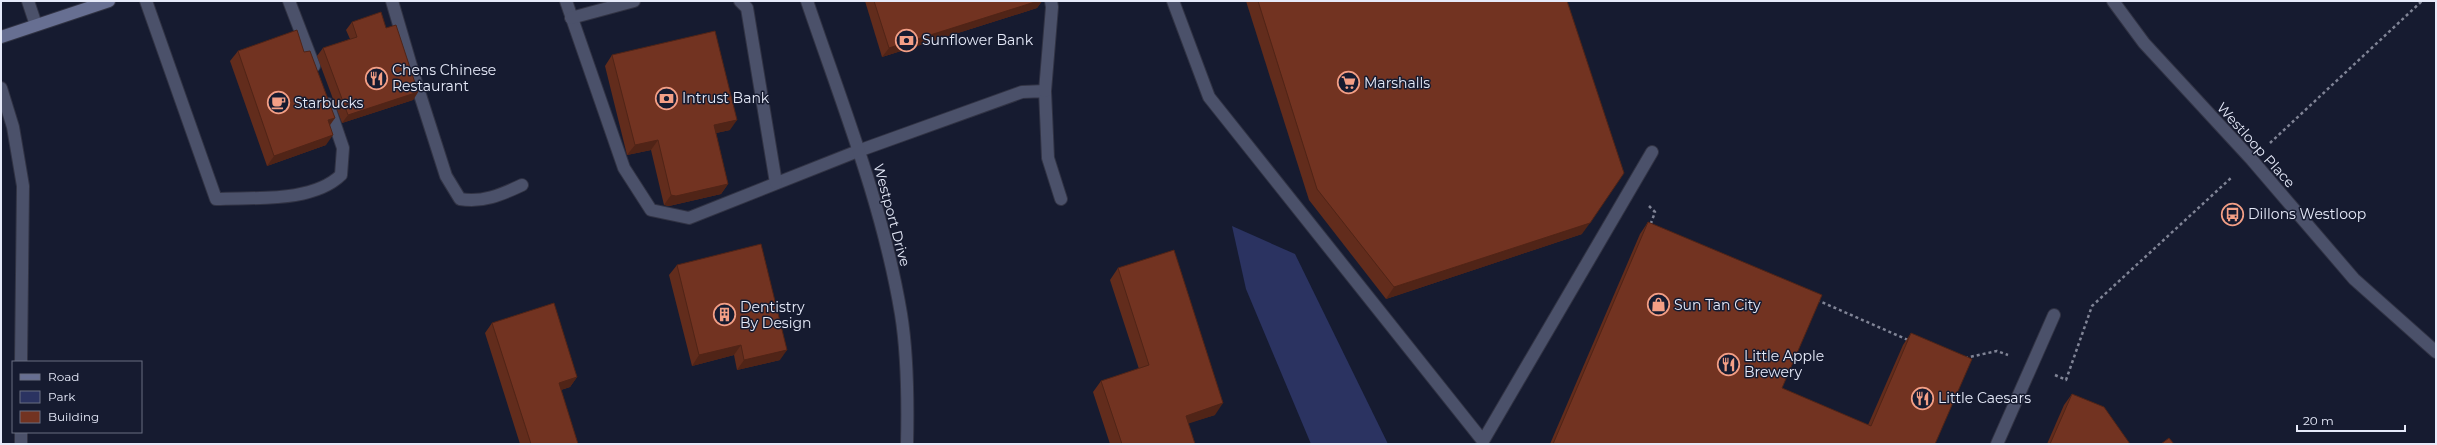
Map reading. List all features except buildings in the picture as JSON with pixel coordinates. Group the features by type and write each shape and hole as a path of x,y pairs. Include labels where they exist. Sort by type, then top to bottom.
{"main road":[{"path":"1,37 36,24 109,1"}],"street":[{"path":"28,1 36,24"},
{"path":"146,1 216,199 301,195 320,190 331,185 341,175 343,148 322,89"},
{"path":"289,1 317,75"},
{"path":"392,1 446,176 460,199 475,202 503,194 522,185"},
{"path":"566,1 624,168 651,210 689,218 858,151 1022,92 1045,91"},
{"path":"572,18 634,1"},
{"path":"740,1 747,8 776,183"},
{"name":"Westport Drive","path":"807,1 874,196 901,314 908,379 907,444"},
{"path":"1051,1 1052,7 1045,91 1048,158 1062,200"},
{"path":"1173,1 1209,97 1483,441 1652,152"},
{"name":"Westloop Place","path":"2114,1 2144,43 2252,160 2354,279 2436,352"},
{"path":"1,88 13,127 23,186 22,361"},
{"path":"1997,444 2054,315"},
{"path":"21,433 21,444"}],"path":[{"path":"1963,359 1997,351 2032,364 2066,380 2092,306 2252,160 2422,1"},
{"path":"1631,190 1655,212 1648,229"},
{"path":"1812,298 1913,342"}],"green space":[{"path":"1232,226 1295,254 1388,444 1311,444 1246,289"}],"place":[{"name":"Sunflower Bank","path":"906,40"},
{"name":"Chens Chinese Restaurant","path":"377,78"},
{"name":"Marshalls","path":"1349,83"},
{"name":"Intrust Bank","path":"667,98"},
{"name":"Starbucks","path":"278,103"},
{"name":"Dillons Westloop","path":"2232,214"},
{"name":"Sun Tan City","path":"1658,305"},
{"name":"Dentistry By Design","path":"724,315"},
{"name":"Little Apple Brewery","path":"1729,364"},
{"name":"Little Caesars","path":"1922,398"}]}
